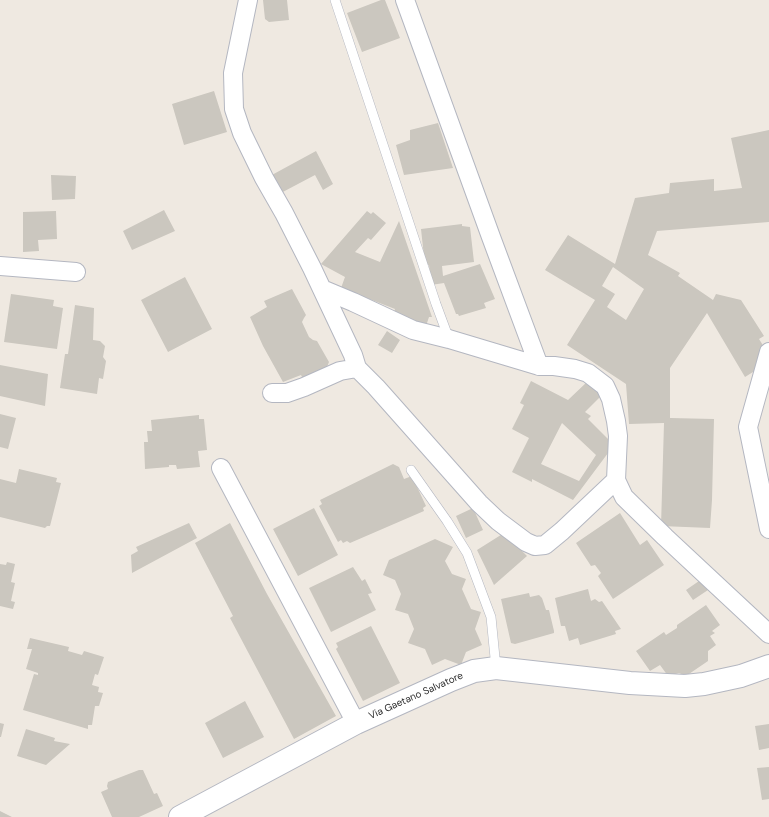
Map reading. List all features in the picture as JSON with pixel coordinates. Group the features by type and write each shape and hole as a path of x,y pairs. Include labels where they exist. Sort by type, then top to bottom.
{"street":[{"path":"248,0 233,73 234,109 242,133 322,289 353,355 357,368 376,387 479,503 498,521 526,542 536,546 545,544 562,531 616,480"},
{"path":"405,0 539,366"},
{"path":"0,266 76,272"},
{"path":"322,289 412,330 539,366 554,366 575,369 588,374 606,386 611,399 618,436 616,480 624,497 769,634"},
{"path":"769,352 748,427 769,529"},
{"path":"272,393 287,393 340,371 357,368"},
{"path":"221,468 356,723"},
{"name":"Via Gaetano Salvatore","path":"180,817 356,723 474,671 496,668 630,683 684,686 704,684 740,676 769,666"}],"lane":[{"path":"335,0 449,340"},
{"path":"411,470 447,521 467,553 491,617 496,668"}],"building":[{"path":"263,0 287,0 289,20 269,22 265,19"},
{"path":"381,0 385,0 400,38 362,52 347,13"},
{"path":"214,91 227,132 184,145 172,104"},
{"path":"438,123 453,168 404,175 396,145 410,140 410,130"},
{"path":"769,130 769,222 657,231 648,255 680,273 678,276 713,300 716,294 741,300 764,336 759,339 769,355 769,362 745,377 707,313 670,368 670,418 714,419 712,500 710,528 661,526 664,423 629,424 626,384 567,345 595,300 545,270 568,235 615,264 635,198 669,193 670,183 714,179 714,191 742,188 731,138","holes":["613,267 644,289 626,320 607,307 615,294 602,286"]},
{"path":"316,151 333,184 323,190 315,175 279,194 270,176"},
{"path":"51,175 76,176 75,199 52,200"},
{"path":"164,210 175,231 132,250 123,231"},
{"path":"56,211 57,239 38,240 39,251 23,252 23,212"},
{"path":"367,211 371,214 373,212 386,223 371,240 368,238 355,252 380,262 399,221 432,317 429,317 425,329 393,315 395,309 341,288 345,277 321,264"},
{"path":"462,224 462,226 470,227 474,262 442,266 443,276 480,264 495,299 484,303 486,308 459,316 456,314 444,283 431,285 429,265 425,266 421,229"},
{"path":"185,277 212,329 168,352 141,300"},
{"path":"292,289 306,315 302,322 309,337 317,341 329,362 327,367 303,379 301,375 283,382 263,346 250,317 267,307 264,301"},
{"path":"11,294 54,300 53,306 63,308 57,349 4,342"},
{"path":"75,305 94,308 93,340 100,341 105,346 103,357 106,361 103,379 99,378 97,394 60,388 65,354 68,354"},
{"path":"387,331 400,340 392,353 378,345"},
{"path":"0,365 48,374 45,406 0,396"},
{"path":"531,381 568,400 588,381 602,395 585,412 591,416 588,419 614,445 573,500 532,479 532,482 512,472 529,438 512,429 524,405 520,403","holes":["562,423 596,455 579,481 541,464"]},
{"path":"0,414 16,418 8,449 0,447"},
{"path":"199,415 199,419 204,419 207,450 198,451 200,467 177,469 176,465 169,465 169,467 145,469 144,442 148,442 147,431 152,431 151,420"},
{"path":"393,464 399,467 404,479 412,476 426,506 423,508 424,511 350,543 347,541 343,543 341,540 338,542 319,506 322,504 320,500"},
{"path":"19,469 57,478 56,482 61,483 50,526 45,528 0,517 0,479 16,483"},
{"path":"314,508 338,555 298,576 273,529"},
{"path":"473,508 483,530 466,538 456,516"},
{"path":"620,513 640,545 647,540 664,565 613,599 598,576 601,573 595,565 591,566 576,543"},
{"path":"189,523 197,538 132,573 131,555 138,551 136,547"},
{"path":"230,523 267,594 336,716 294,739 230,618 233,616 195,543"},
{"path":"504,533 527,556 494,585 477,550"},
{"path":"435,539 453,547 445,561 452,574 466,579 462,589 471,609 481,612 475,629 482,645 466,652 461,665 445,659 432,665 425,649 408,643 414,629 408,614 395,610 401,594 395,580 383,575 389,560"},
{"path":"7,562 15,564 11,582 15,583 11,601 15,602 13,609 0,606 0,564 6,565"},
{"path":"353,567 362,581 365,579 372,593 368,594 376,610 331,632 309,588"},
{"path":"699,581 708,590 693,600 686,590"},
{"path":"588,589 591,601 595,599 599,602 602,601 621,629 615,631 616,634 580,645 578,638 569,641 565,626 561,626 555,598"},
{"path":"529,593 530,597 539,595 542,598 546,610 549,610 554,633 515,644 511,643 501,599"},
{"path":"706,605 720,625 712,631 715,633 710,636 716,645 708,651 708,661 686,676 679,673 668,676 660,665 650,671 636,651 664,632 666,635 677,628 677,625"},
{"path":"371,626 400,683 363,701 336,649 338,647 336,643"},
{"path":"30,638 69,647 68,651 82,655 84,651 104,657 98,675 95,674 92,685 99,687 98,692 103,693 99,706 95,706 92,725 88,725 88,729 23,710 34,674 38,675 38,673 26,669 32,649 27,649"},
{"path":"245,701 264,737 223,758 205,723"},
{"path":"0,723 4,724 1,737 0,737"},
{"path":"769,724 769,748 759,750 755,726"},
{"path":"26,729 55,738 54,741 70,744 46,765 17,756"},
{"path":"769,767 769,799 762,800 757,768"},
{"path":"139,770 143,770 154,794 157,793 163,806 139,817 112,817 101,792 108,789 108,782"},
{"path":"0,811 12,817 0,817"}]}
